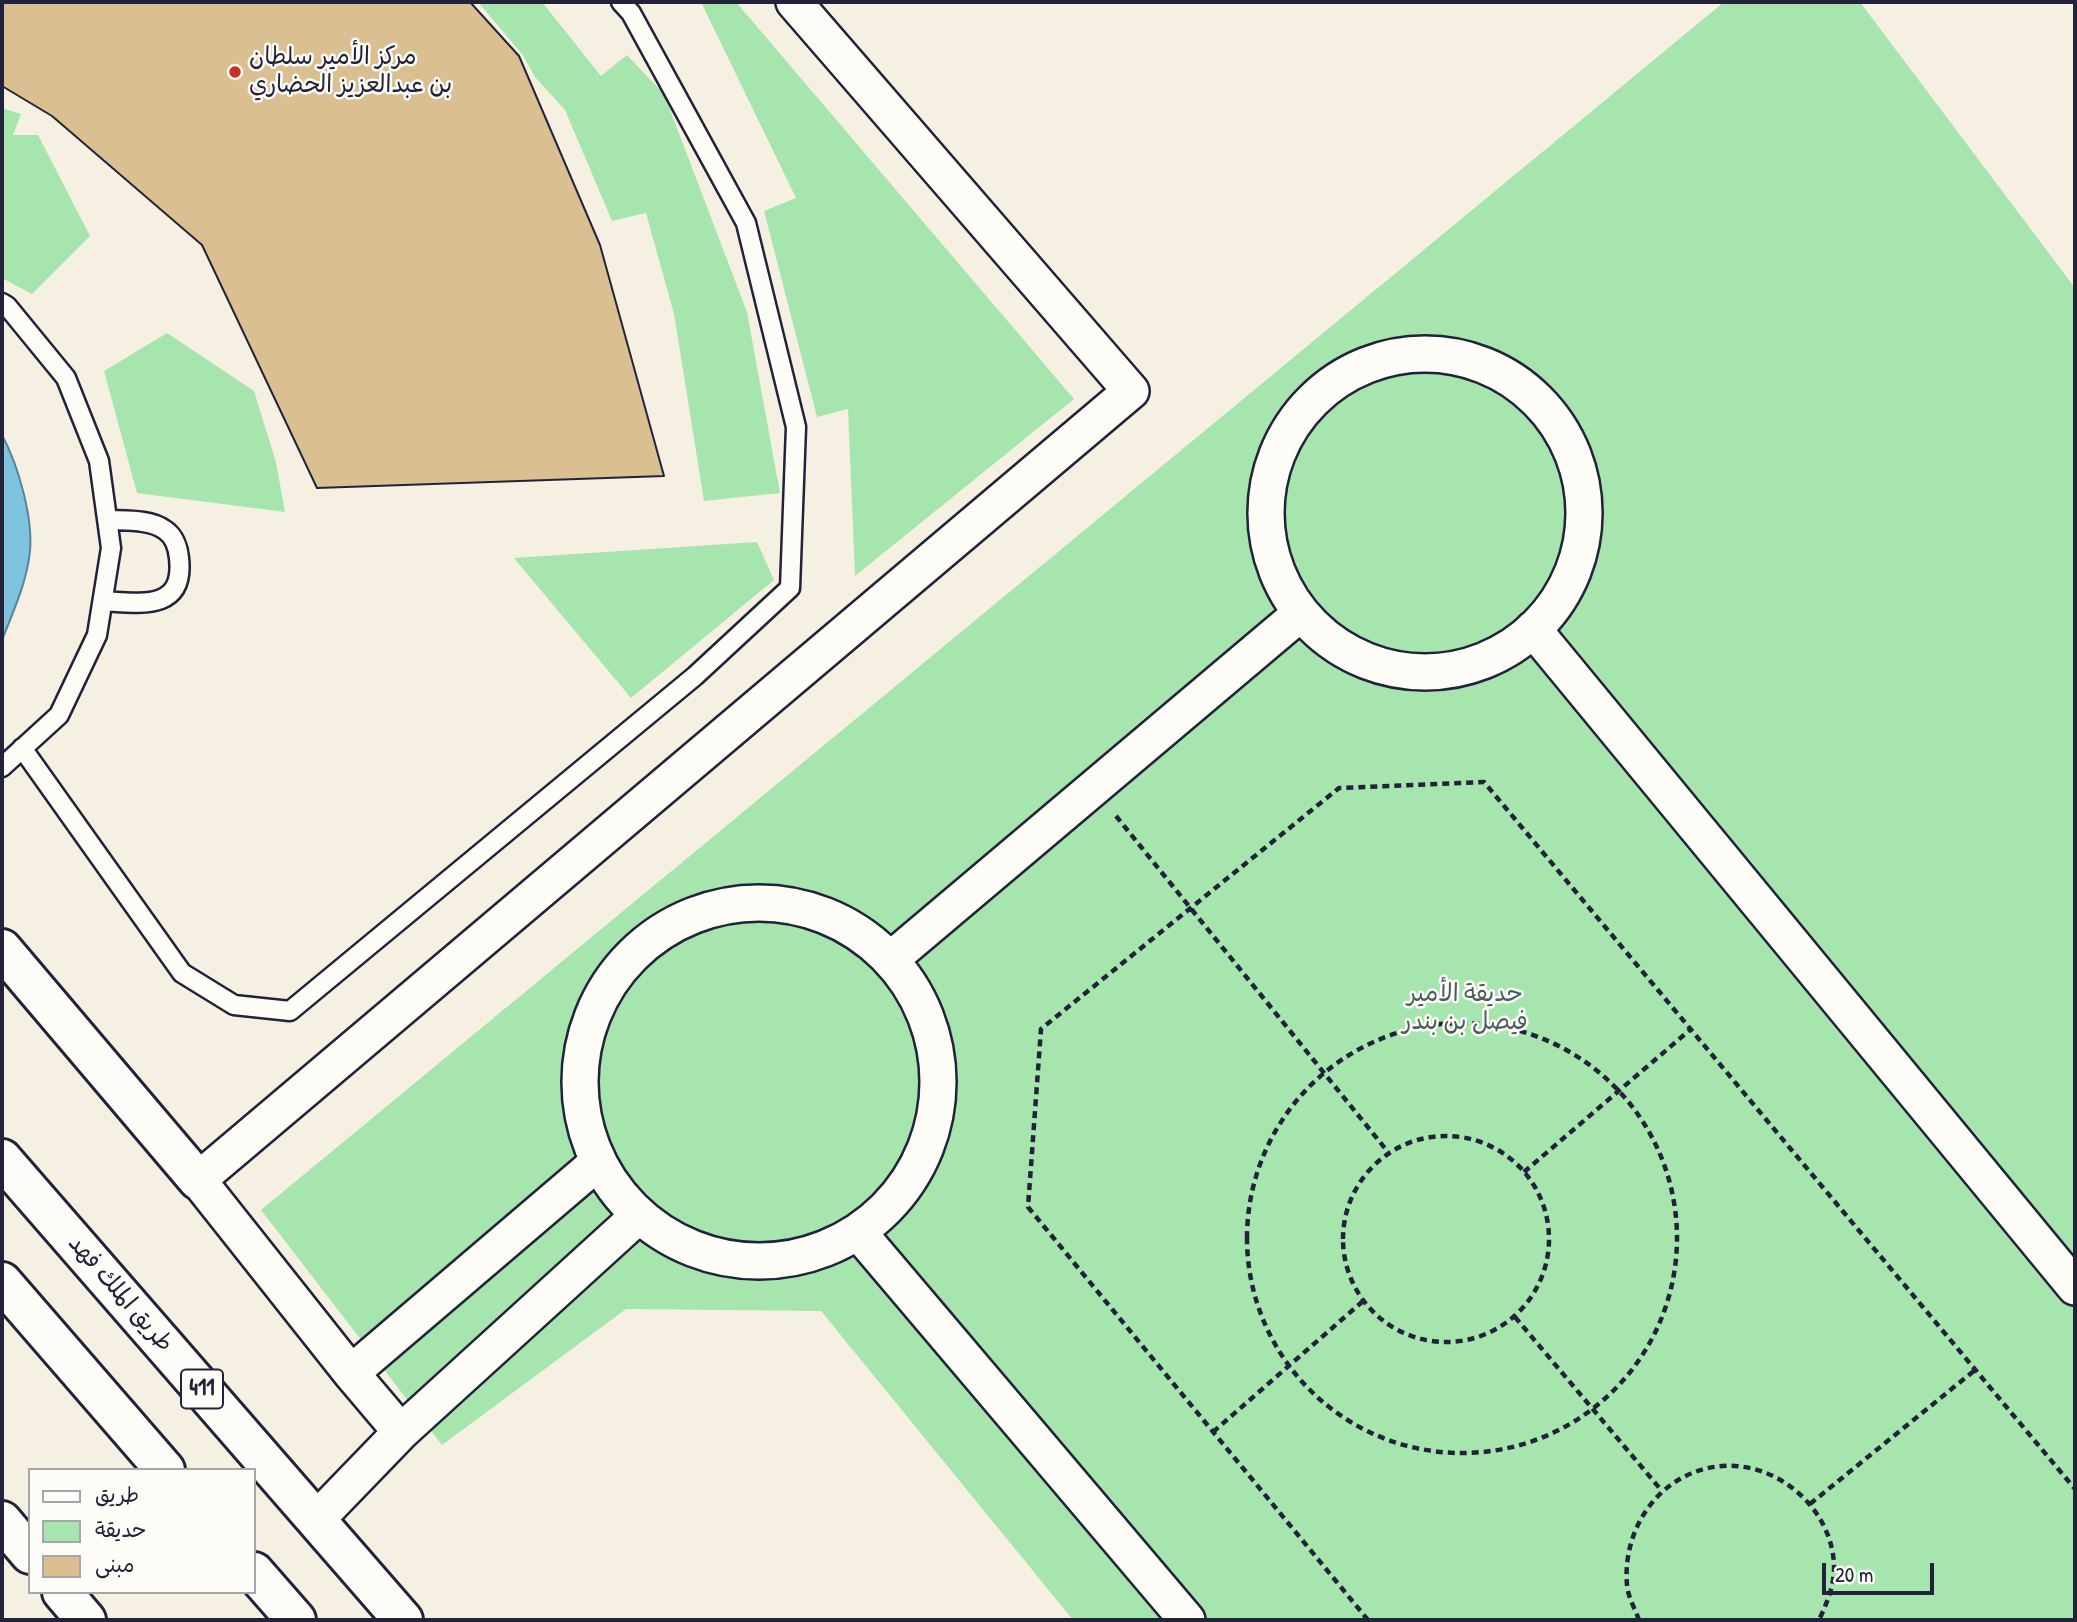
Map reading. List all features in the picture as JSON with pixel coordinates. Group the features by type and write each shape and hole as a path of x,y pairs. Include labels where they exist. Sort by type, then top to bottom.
{"main road":[{"path":"2,948 198,1180"},
{"name":"طريق الملك فهد","path":"2,1159 403,1620"},
{"path":"2,1282 163,1468"},
{"path":"2,1521 28,1552"},
{"path":"256,1574 296,1620"},
{"path":"64,1594 86,1620"}],"street":[{"path":"401,1432 198,1180 1131,391 794,2"},
{"path":"1411,353 1465,358 1514,379 1552,416 1578,463 1586,516 1576,568 1550,614 1533,629 1510,649 1462,670 1410,673 1359,660 1315,631 1283,589 1266,540 1265,488 1282,439 1315,396 1359,366 1411,353"},
{"path":"890,960 1301,613"},
{"path":"1533,629 2075,1287"},
{"path":"752,901 810,908 862,933 890,960 904,974 931,1025 940,1082 930,1139 903,1191 859,1233 805,1256 744,1261 684,1246 636,1218 597,1163 579,1105 581,1044 604,987 644,942 695,913 752,901"},
{"path":"351,1373 597,1163"},
{"path":"316,1520 401,1432 636,1218"},
{"path":"859,1233 1187,1620"}],"lane":[{"path":"22,748 182,973 234,1005 290,1011 695,677 790,588 796,427 746,223 631,13 621,2"},
{"path":"2,303 66,378 99,461 111,548 97,635 59,715 2,766"},
{"path":"103,601 146,604 165,599 176,586 180,568 177,547 167,530 149,524 107,520"}],"path":[{"path":"1368,1620 1028,1207 1041,1030 1339,788 1484,782 2075,1489"},
{"path":"1095,787 1132,839 1388,1153"},
{"path":"1451,1022 1521,1030 1584,1059 1635,1108 1668,1169 1679,1238 1668,1307 1634,1370 1580,1419 1514,1448 1441,1453 1371,1434 1311,1394 1268,1335 1247,1266 1249,1194 1276,1127 1322,1072 1383,1037 1451,1022"},
{"path":"1524,1172 1691,1029"},
{"path":"1455,1136 1488,1144 1517,1163 1524,1172 1538,1190 1549,1223 1548,1258 1537,1290 1515,1317 1486,1335 1453,1343 1419,1340 1388,1326 1362,1302 1347,1272 1341,1239 1345,1216 1347,1205 1363,1175 1388,1153 1420,1138 1455,1136"},
{"path":"1213,1432 1362,1302"},
{"path":"1515,1317 1662,1491"},
{"path":"1810,1504 1975,1369"},
{"path":"1639,1620 1627,1587 1627,1552 1639,1518 1662,1491 1690,1474 1722,1466 1755,1469 1786,1482 1810,1504 1827,1532 1834,1564 1830,1597 1819,1620"}],"green space":[{"path":"478,2 542,2 601,76 627,55 664,94 747,312 780,493 704,501 674,314 646,213 612,221 565,110 535,77 522,54"},
{"path":"701,2 736,2 1074,399 855,576 848,409 817,417 764,211 796,198"},
{"name":"حديقة الأمير فيصل بن بندر","path":"1724,2 1860,2 2075,288 2075,1620 1073,1620 821,1311 626,1309 442,1445 261,1210"},
{"path":"2,108 21,114 13,135 38,135 90,236 32,294 2,278"},
{"path":"167,333 254,391 276,462 285,512 137,493 104,371"},
{"path":"757,542 774,580 631,698 514,558"}],"water":[{"path":"2,435 14,461 23,491 29,522 30,551 19,597 2,640"}],"building":[{"path":"2,2 470,2 519,56 600,245 664,476 317,488 202,245 52,116 2,86"}],"place":[{"name":"مركز الأمير سلطان بن عبدالعزيز الحضاري","path":"235,72"}]}
